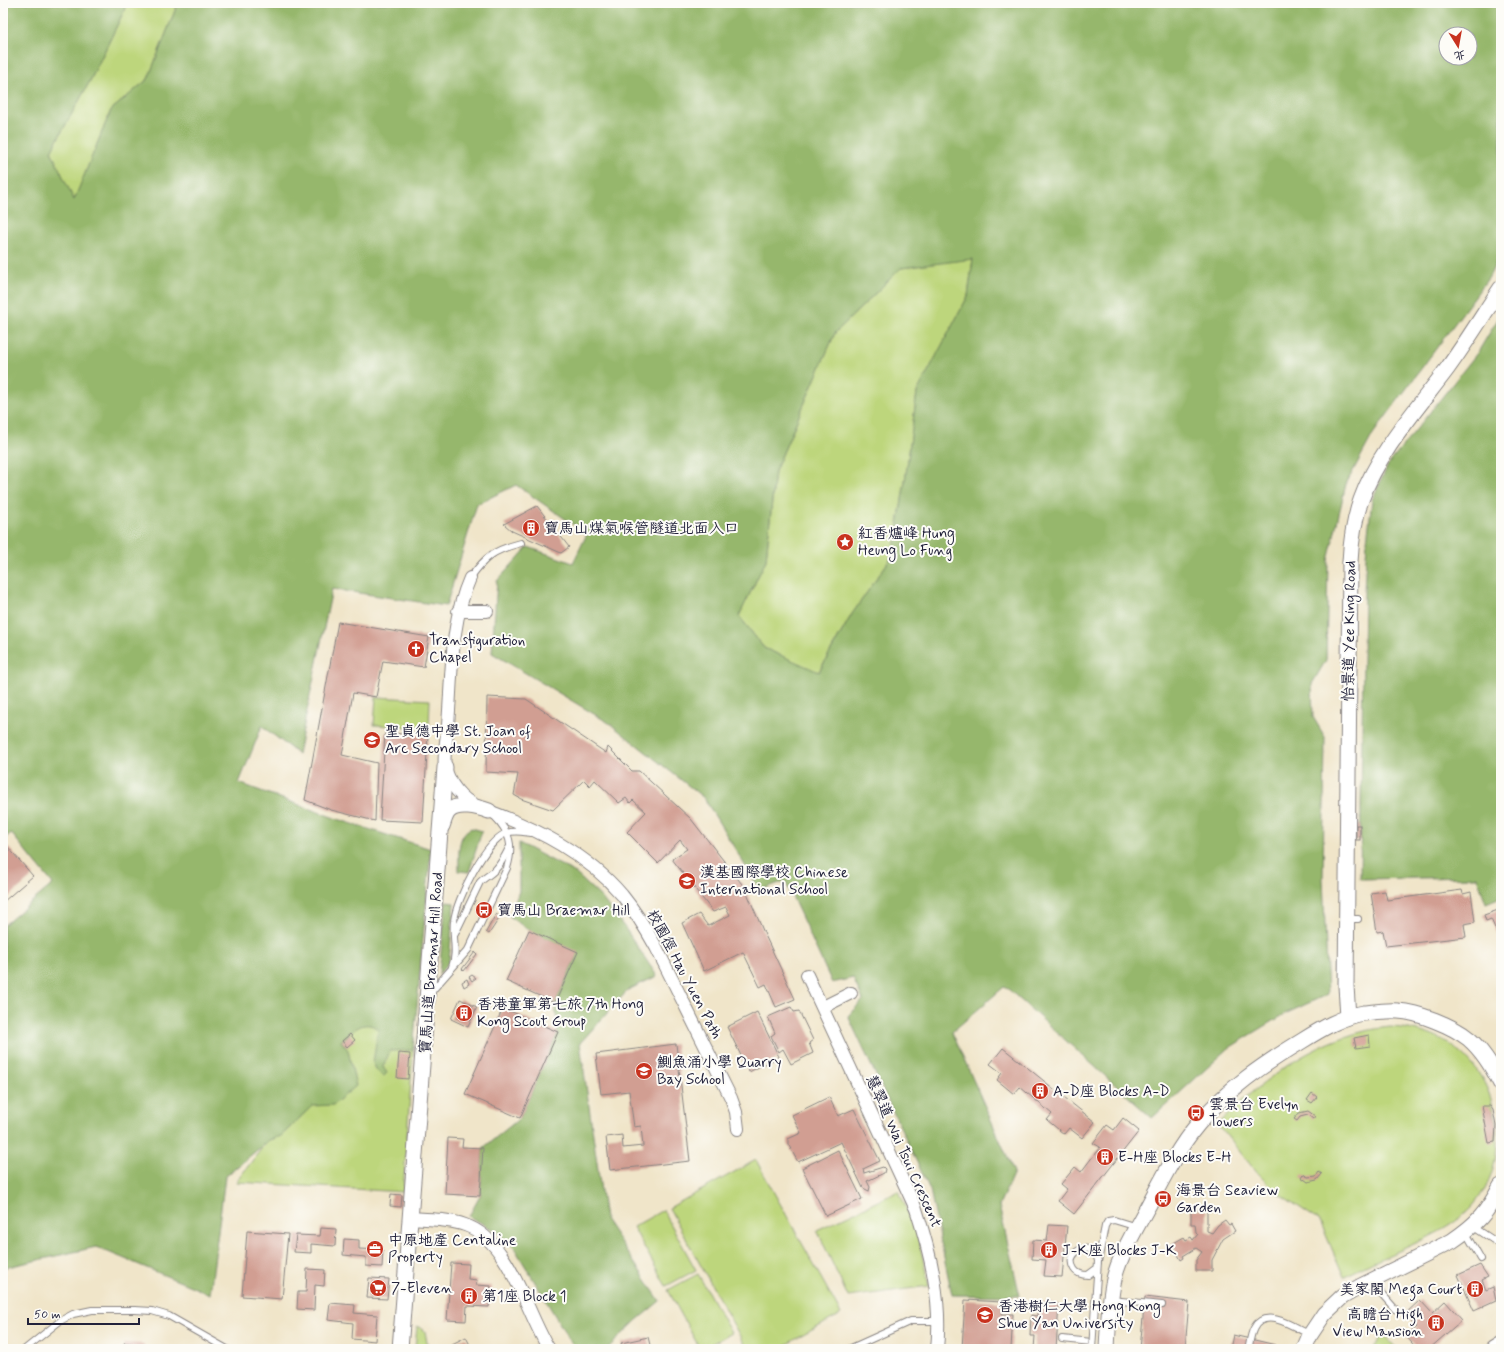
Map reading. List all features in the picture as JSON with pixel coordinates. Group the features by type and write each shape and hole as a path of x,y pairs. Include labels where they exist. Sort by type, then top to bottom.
{"street":[{"name":"怡景道 Yee King Road","path":"1348,1017 1346,986 1352,919 1350,562 1356,514 1367,484 1383,456 1449,367 1501,288"},
{"name":"寶馬山道 Braemar Hill Road","path":"400,1349 406,1218 428,995 453,651 458,611 470,578"},
{"path":"458,611 487,611"},
{"name":"校園徑 Hau Yuen Path","path":"445,767 454,787 470,803 518,822 545,835 577,855 602,875 622,896 641,921 659,954 731,1098 736,1112 738,1129"},
{"path":"440,832 445,817 450,810 458,807 484,809"},
{"name":"慧翠道 Wai Tsui Crescent","path":"806,975 823,1007 916,1209 929,1250 933,1272 939,1321 937,1349"},
{"path":"823,1007 852,993"},
{"path":"1107,1349 1113,1283 1123,1254 1170,1167 1198,1124 1249,1075 1268,1061 1328,1026 1348,1017 1363,1013 1398,1011 1432,1019 1457,1031 1470,1040 1488,1060 1501,1084"},
{"path":"1307,1342 1324,1314 1342,1297 1452,1241 1469,1229 1486,1211 1501,1186"},
{"path":"406,1218 452,1222 466,1225 478,1232 495,1246 509,1267 549,1349"},
{"path":"1493,1349 1501,1344"}],"lane":[{"path":"470,578 488,556 503,548 521,543"},
{"path":"428,995 468,950 509,860 511,843 507,832 499,822 484,809"},
{"path":"450,970 456,951 454,922 456,906 470,877 489,847 507,832 515,831 545,835"},
{"path":"455,936 480,882 495,870 505,858 511,843"},
{"path":"1092,1349 1098,1276 1098,1258 1095,1253 1088,1249 1080,1250 1074,1254 1072,1263 1074,1268 1077,1272 1088,1275 1096,1269 1105,1226 1108,1221 1114,1220 1137,1227"},
{"path":"1469,1229 1501,1245"},
{"path":"1469,1229 1481,1259"},
{"path":"1374,1280 1381,1292 1395,1309"},
{"path":"1111,1300 1162,1305"},
{"path":"24,1349 60,1321 73,1314 92,1310 135,1310 152,1311 169,1316 227,1349"},
{"path":"1249,1346 1253,1329 1260,1322 1266,1319 1278,1319 1307,1342"},
{"path":"849,1349 911,1320 939,1321"},
{"path":"1062,1339 1092,1342"}],"green space":[{"path":"3,3 126,3 124,11 90,81 51,151 74,200 111,110 148,79 178,3 1501,3 1501,252 1489,277 1373,434 1346,484 1328,561 1326,660 1312,684 1313,717 1325,737 1323,879 1328,994 1285,1014 1229,1048 1152,1118 1005,986 952,1032 1014,1172 999,1206 1020,1296 952,1295 930,1190 848,1016 863,1000 853,978 832,983 785,881 760,890 704,798 609,723 492,653 497,581 528,547 573,563 587,534 516,485 477,504 446,606 332,589 298,754 262,726 239,783 340,820 431,849 413,1050 390,1051 383,1067 387,1073 384,1076 377,1071 373,1063 378,1029 368,1025 358,1027 341,1041 348,1050 356,1086 333,1105 312,1106 281,1136 269,1140 225,1177 210,1294 96,1247 3,1268 3,926 53,884 11,833 3,840","holes":["973,259 968,296 917,392 893,555 852,614 819,672 764,648 739,616 766,560 775,471 835,333 901,268"]},
{"path":"126,3 178,3 148,79 111,110 74,201 51,151 90,81 124,11"},
{"path":"973,258 968,296 917,393 893,555 852,614 818,673 764,648 739,616 766,560 775,471 835,333 901,268"},
{"path":"1501,314 1501,897 1486,903 1477,877 1360,879 1364,590 1367,541 1372,500 1388,465 1478,352"},
{"path":"376,697 430,700 429,728 374,725"},
{"path":"472,828 482,831 469,872 459,871 461,840 463,835"},
{"path":"519,843 574,872 601,897 625,928 657,976 628,990 580,1043 605,1219 660,1301 637,1320 607,1349 575,1349 515,1249 497,1232 469,1216 480,1196 483,1148 520,1118 558,1032 555,1003 578,953 529,930 510,917 519,891"},
{"path":"446,902 454,903 449,962 439,974"},
{"path":"311,1004 416,1010 403,1192 236,1182 269,1140 281,1136 337,1082"},
{"path":"1390,1027 1413,1030 1433,1036 1451,1046 1467,1058 1479,1074 1488,1092 1494,1112 1497,1135 1496,1155 1491,1174 1483,1192 1464,1215 1438,1232 1344,1277 1320,1221 1275,1191 1258,1174 1218,1125 1254,1090 1274,1074 1296,1060 1341,1038 1365,1031"},
{"path":"756,1160 841,1314 778,1349 747,1349 669,1208"},
{"path":"899,1191 918,1236 929,1286 848,1297 817,1230"},
{"path":"663,1210 696,1270 666,1286 633,1227"},
{"path":"698,1274 731,1333 702,1349 700,1349 668,1290"},
{"path":"417,1326 425,1331 428,1349 415,1349"},
{"path":"1383,1334 1397,1349 1375,1349"}],"building":[{"name":"寶馬山煤氣喉管隧道北面入口","path":"537,506 569,547 561,553 512,531 504,524"},
{"path":"338,622 429,637 424,667 383,661 376,697 353,693 342,755 377,763 375,821 331,810 305,800"},
{"path":"487,697 526,699 606,753 608,747 632,771 639,771 691,819 745,888 795,999 776,1007 766,984 760,987 743,952 704,971 682,923 699,914 708,926 730,915 726,907 713,912 672,859 687,849 680,840 658,863 627,832 646,812 633,800 630,803 626,798 619,803 595,780 590,786 584,780 553,810 521,799 514,795 518,774 486,772"},
{"path":"385,733 428,735 423,822 380,820"},
{"path":"1356,825 1360,825 1360,840 1356,840"},
{"path":"7,846 33,876 3,902 3,849"},
{"path":"1462,890 1463,894 1471,892 1475,922 1464,924 1466,937 1386,946 1383,931 1377,932 1371,893 1385,891 1387,900"},
{"path":"1501,909 1501,942 1491,919 1486,921 1484,915"},
{"path":"496,914 500,917 489,934 486,932"},
{"path":"529,930 578,952 555,1003 506,981"},
{"path":"475,952 477,954 464,971 462,969"},
{"path":"472,975 476,978 472,981 469,977"},
{"path":"467,979 469,984 464,987 462,982"},
{"name":"香港童軍第七旅 7th Hong Kong Scout Group","path":"460,999 477,1007 468,1027 451,1019"},
{"path":"791,1007 794,1012 799,1011 813,1040 809,1043 813,1053 791,1064 783,1049 779,1052 771,1036 775,1033 768,1017"},
{"path":"503,1008 558,1032 520,1118 465,1094"},
{"path":"757,1012 779,1057 749,1072 727,1027"},
{"path":"350,1034 355,1040 347,1047 342,1041"},
{"path":"1369,1035 1370,1046 1356,1048 1354,1038"},
{"path":"676,1044 690,1161 610,1170 606,1137 622,1135 623,1148 643,1146 641,1126 634,1127 629,1091 601,1094 596,1054"},
{"name":"A-D座 Blocks A-D","path":"1003,1048 1095,1122 1082,1138 1069,1128 1064,1134 1047,1120 1052,1114 1020,1087 1014,1094 997,1080 1002,1073 990,1064"},
{"path":"399,1053 410,1054 408,1079 397,1078"},
{"path":"1312,1093 1317,1097 1312,1103 1307,1100"},
{"path":"829,1097 838,1116 854,1109 880,1161 863,1169 864,1173 883,1167 885,1169 884,1173 867,1181 870,1187 869,1191 863,1188 841,1142 798,1162 788,1144 788,1139 801,1133 792,1115"},
{"path":"1482,1106 1490,1106 1493,1110 1496,1126 1495,1142 1489,1143"},
{"path":"1308,1111 1315,1116 1313,1119 1308,1115 1300,1117 1297,1121 1294,1119 1299,1113"},
{"name":"E-H座 Blocks E-H","path":"1123,1118 1139,1131 1074,1214 1058,1201 1067,1189 1061,1184 1075,1167 1081,1172 1100,1147 1093,1143 1107,1125 1114,1130"},
{"path":"448,1138 463,1139 462,1147 483,1148 480,1196 445,1194"},
{"path":"838,1150 862,1199 826,1216 802,1168"},
{"path":"1319,1172 1322,1174 1317,1180 1308,1182 1301,1177 1303,1174 1308,1177 1316,1176"},
{"path":"391,1194 402,1195 401,1207 390,1206"},
{"path":"1191,1210 1207,1210 1207,1231 1212,1233 1218,1225 1225,1220 1229,1225 1231,1224 1235,1231 1223,1239 1212,1260 1212,1271 1196,1271 1196,1260 1202,1252 1196,1248 1183,1256 1184,1258 1181,1260 1172,1244 1184,1237 1186,1240 1191,1237 1193,1240 1198,1234 1196,1232 1195,1224 1191,1224"},
{"name":"J-K座 Blocks J-K","path":"1049,1225 1067,1226 1062,1277 1044,1276 1046,1260 1032,1259 1033,1240 1047,1241"},
{"path":"321,1228 336,1229 335,1246 311,1244 311,1253 294,1252 296,1235 320,1236"},
{"path":"247,1231 288,1234 282,1299 242,1296"},
{"path":"344,1239 359,1240 359,1249 383,1250 382,1267 366,1266 366,1257 343,1255"},
{"name":"第1座 Block 1","path":"451,1263 469,1264 468,1279 477,1280 476,1285 491,1286 489,1307 467,1306 466,1321 447,1320"},
{"path":"1501,1263 1501,1275 1497,1265"},
{"name":"美家閣 Mega Court","path":"1480,1265 1488,1277 1482,1280 1486,1290 1493,1287 1496,1301 1474,1311 1458,1275"},
{"path":"307,1269 325,1270 324,1286 315,1285 314,1310 297,1309 298,1292 306,1292"},
{"name":"7-Eleven","path":"369,1278 389,1279 387,1299 367,1298"},
{"path":"1145,1297 1189,1302 1185,1349 1140,1349"},
{"name":"香港樹仁大學 Hong Kong Shue Yan University","path":"965,1300 1002,1302 1002,1314 1013,1314 1011,1349 962,1349"},
{"name":"高瞻台 High View Mansion","path":"1420,1300 1432,1313 1445,1301 1462,1320 1429,1349 1417,1349 1406,1336 1417,1327 1405,1314"},
{"path":"1038,1302 1059,1304 1056,1349 1034,1349 1035,1336 1030,1336 1031,1315 1037,1316"},
{"path":"330,1303 355,1305 354,1313 377,1315 375,1341 352,1339 353,1323 328,1320"},
{"path":"1233,1335 1276,1345 1274,1349 1230,1349"},
{"path":"466,1337 472,1349 449,1349 448,1346"},
{"path":"648,1337 651,1349 623,1349 621,1343"},
{"path":"124,1343 144,1344 144,1349 124,1349"}],"place":[{"name":"寶馬山煤氣喉管隧道北面入口","path":"531,528"},
{"name":"紅香爐峰 Hung Heung Lo Fung","path":"845,542"},
{"name":"Transfiguration Chapel","path":"416,649"},
{"name":"聖貞德中學 St. Joan of Arc Secondary School","path":"372,740"},
{"name":"漢基國際學校 Chinese International School","path":"687,881"},
{"name":"寶馬山 Braemar Hill","path":"484,910"},
{"name":"香港童軍第七旅 7th Hong Kong Scout Group","path":"464,1013"},
{"name":"鰂魚涌小學 Quarry Bay School","path":"644,1071"},
{"name":"A-D座 Blocks A-D","path":"1040,1091"},
{"name":"雲景台 Evelyn Towers","path":"1196,1113"},
{"name":"E-H座 Blocks E-H","path":"1105,1157"},
{"name":"海景台 Seaview Garden","path":"1163,1199"},
{"name":"中原地產 Centaline Property","path":"375,1249"},
{"name":"J-K座 Blocks J-K","path":"1049,1250"},
{"name":"7-Eleven","path":"378,1288"},
{"name":"美家閣 Mega Court","path":"1475,1289"},
{"name":"第1座 Block 1","path":"469,1296"},
{"name":"香港樹仁大學 Hong Kong Shue Yan University","path":"985,1315"},
{"name":"高瞻台 High View Mansion","path":"1436,1323"}]}
